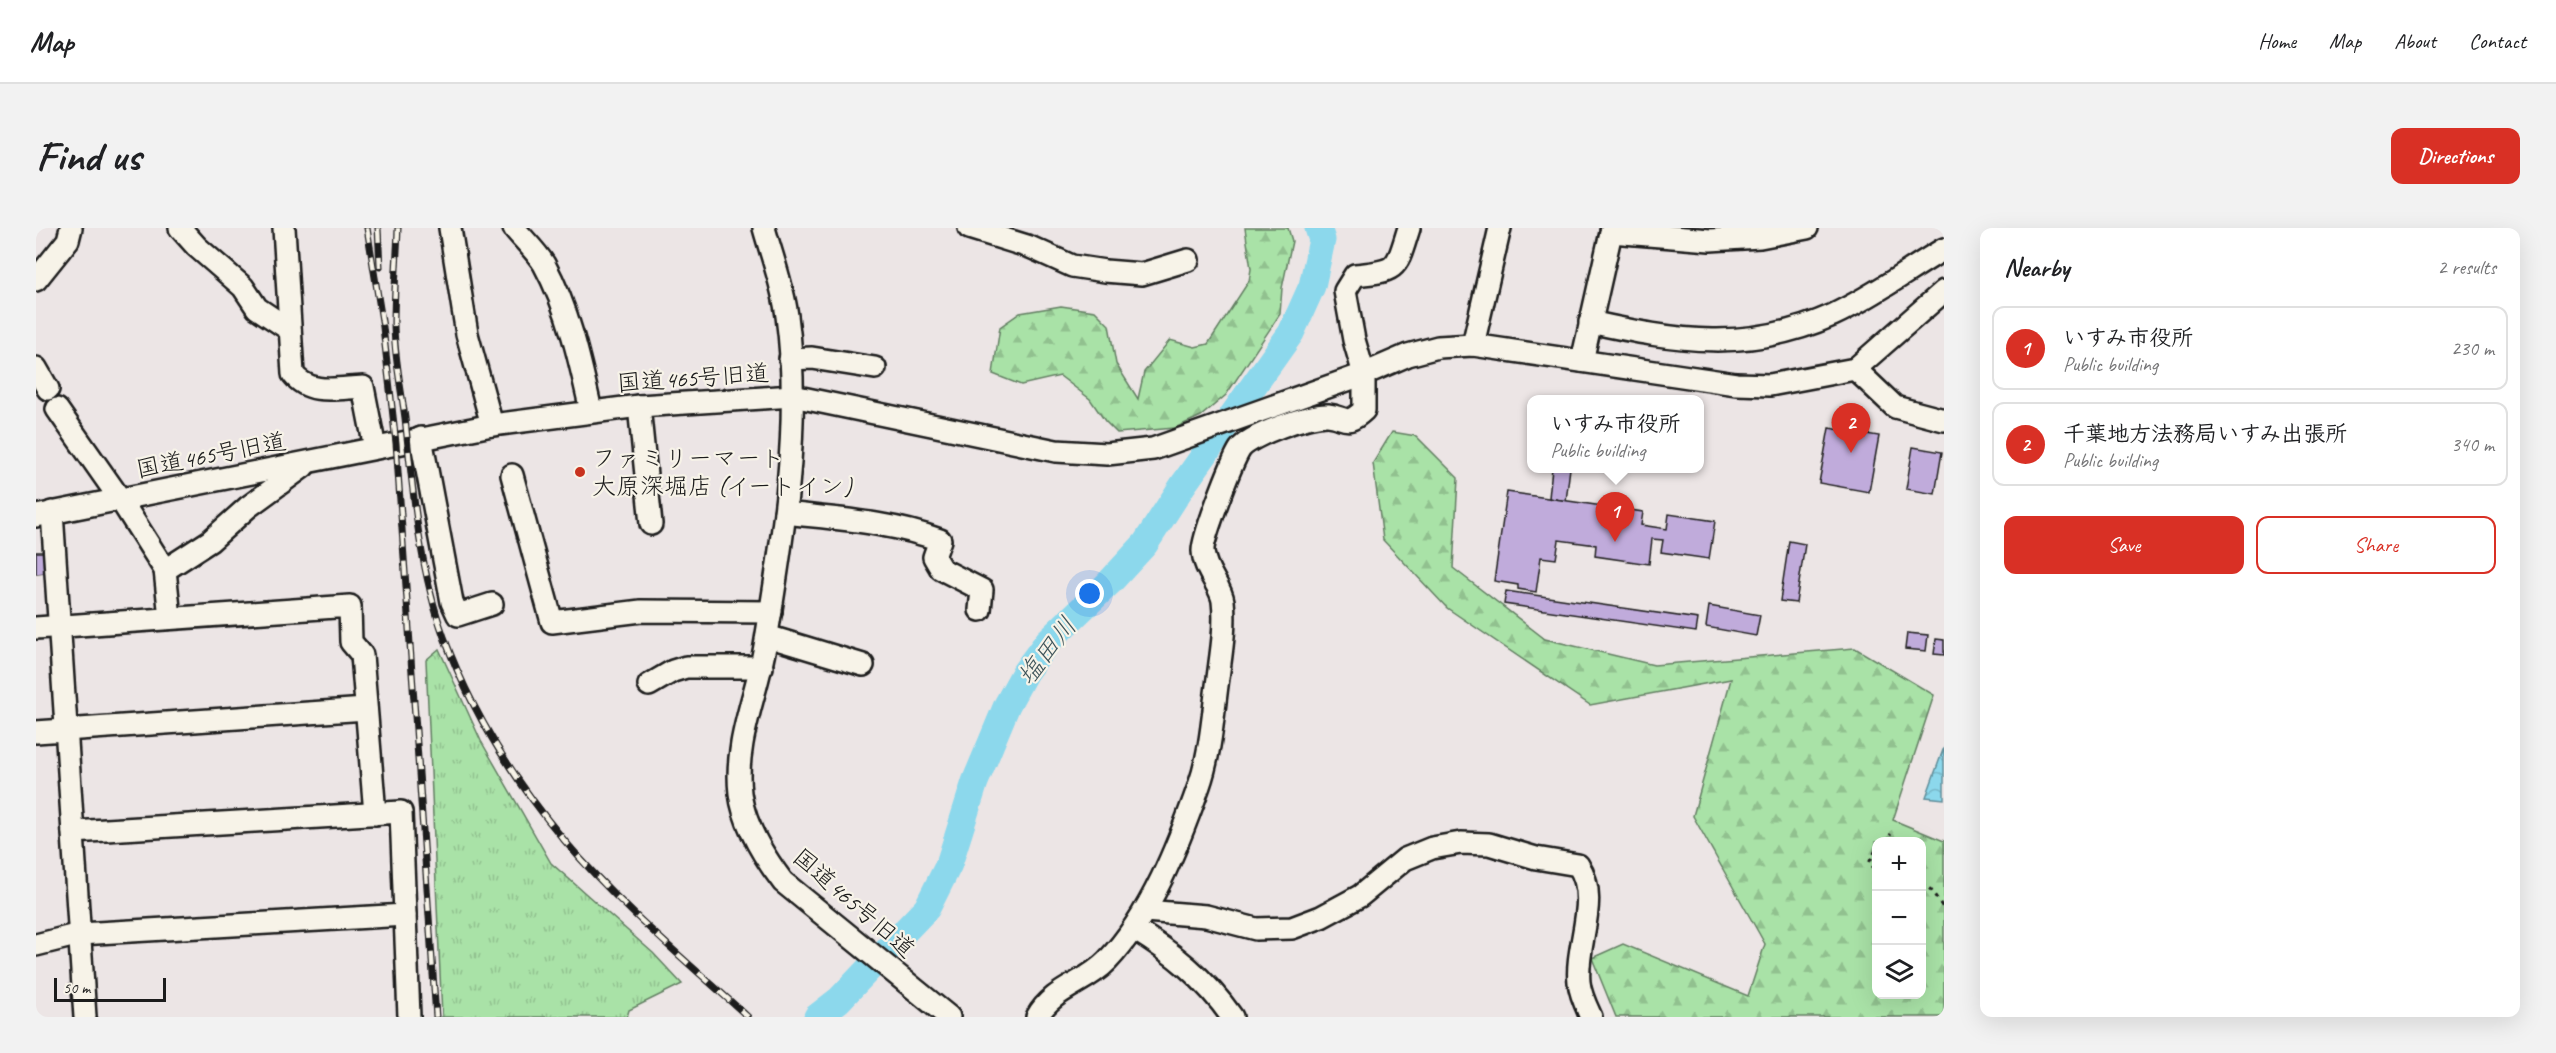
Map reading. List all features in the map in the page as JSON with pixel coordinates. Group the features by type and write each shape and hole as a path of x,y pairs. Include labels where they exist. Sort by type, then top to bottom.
{"street":[{"path":"36,280 68,240 71,228"},
{"path":"180,228 197,247 243,287 257,308 290,330"},
{"path":"284,228 293,374 301,384 316,389 363,387 373,438"},
{"path":"450,228 467,334 492,425"},
{"path":"514,228 543,262 565,309 578,350 591,411"},
{"path":"764,228 787,315 793,396 1056,452 1107,454 1153,449 1438,347 1473,345 1736,384 1770,385 1855,369 1944,291"},
{"path":"969,228 1033,238 1072,266 1142,274 1188,260"},
{"path":"1037,1017 1044,1005 1055,994 1105,963 1139,920 1199,784 1210,738 1221,651 1223,599 1209,573 1203,550 1239,450 1247,441 1312,417 1328,415 1345,421 1355,419 1364,410 1364,374 1354,340 1345,291 1355,275 1386,272 1398,263 1409,228"},
{"path":"1473,345 1500,228"},
{"path":"1582,361 1612,230 1710,240 1760,237 1807,228"},
{"path":"1590,322 1657,336 1702,341 1769,335 1800,328 1834,315 1944,249"},
{"path":"790,359 812,357 875,368"},
{"path":"36,368 48,389"},
{"path":"1855,369 1895,407 1944,420"},
{"name":"国道465号旧道","path":"44,514 492,425 639,406 793,396 785,513 762,667 740,749 740,794 745,813 770,865 783,882 944,1015"},
{"path":"639,406 651,524"},
{"path":"57,409 120,499 165,570 170,618"},
{"path":"421,438 452,602 459,615 492,604"},
{"path":"165,570 210,541 248,507 309,462"},
{"path":"512,475 552,622 641,611 771,612"},
{"path":"785,513 868,523 940,540 934,557 942,569 982,590 980,610"},
{"path":"44,514 59,626 85,1017"},
{"path":"36,628 350,606 351,642 362,655 375,814"},
{"path":"767,636 863,665"},
{"path":"649,685 673,671 686,667 762,667"},
{"path":"36,732 366,709"},
{"path":"73,832 401,812 409,1017"},
{"path":"1139,920 1206,916 1256,929 1292,928 1321,917 1360,896 1405,859 1432,849 1461,843 1489,844 1536,858 1578,865 1586,876 1588,898 1579,983 1591,1017"},
{"path":"36,945 80,934 405,915"},
{"path":"1139,920 1202,980 1232,1017"}],"path":[{"path":"1926,886 1944,909"}],"green space":[{"path":"1245,228 1288,228 1292,241 1282,288 1280,314 1226,395 1201,416 1175,428 1117,433 1105,421 1090,399 1060,376 1021,385 993,374 1000,327 1020,313 1061,306 1095,311 1109,325 1116,364 1138,399 1144,372 1170,340 1195,347 1208,344 1249,281 1251,269"},
{"path":"1392,432 1416,436 1458,478 1453,568 1545,639 1654,665 1855,648 1934,695 1893,820 1944,841 1944,1017 1616,1017 1592,958 1623,944 1748,996 1765,944 1693,816 1731,679 1590,705 1447,608 1383,540 1373,463"},
{"path":"439,649 481,741 551,863 653,953 682,984 629,1010 627,1017 442,1017 426,660"}],"water":[{"path":"1943,750 1944,799 1926,797"}],"building":[{"path":"1829,428 1879,436 1869,492 1819,483"},
{"path":"1913,447 1942,452 1935,494 1906,489"},
{"path":"1552,473 1569,473 1566,501 1549,498"},
{"path":"1507,492 1643,512 1641,525 1667,529 1669,514 1715,521 1709,559 1661,552 1663,540 1652,539 1649,564 1595,556 1596,545 1559,540 1556,559 1541,557 1536,592 1518,589 1518,585 1494,581"},
{"path":"1789,541 1805,544 1796,603 1780,601"},
{"path":"36,552 44,552 46,573 36,574"},
{"path":"1506,591 1698,619 1696,632 1504,604"},
{"path":"1709,606 1760,615 1756,636 1706,627"},
{"path":"1907,633 1928,635 1926,651 1905,649"},
{"path":"1936,639 1944,640 1944,655 1934,654"}],"waterway":[{"name":"塩田川","path":"817,1017 839,1000 927,908 949,864 975,782 1007,705 1025,672 1048,641 1109,583 1145,544 1183,485 1291,333 1312,286 1322,240 1318,228"}],"railway":[{"path":"367,228 383,327 396,443 436,1017"},
{"path":"378,228 380,267"},
{"path":"398,228 394,335 414,502 428,584 435,611 455,665 495,744 528,793 564,840 630,910 748,1017"}],"place":[{"name":"千葉地方法務局いすみ出張所","path":"1851,453"},
{"name":"ファミリーマート 大原深堀店 (イートイン)","path":"580,472"},
{"name":"いすみ市役所","path":"1615,542"}]}
